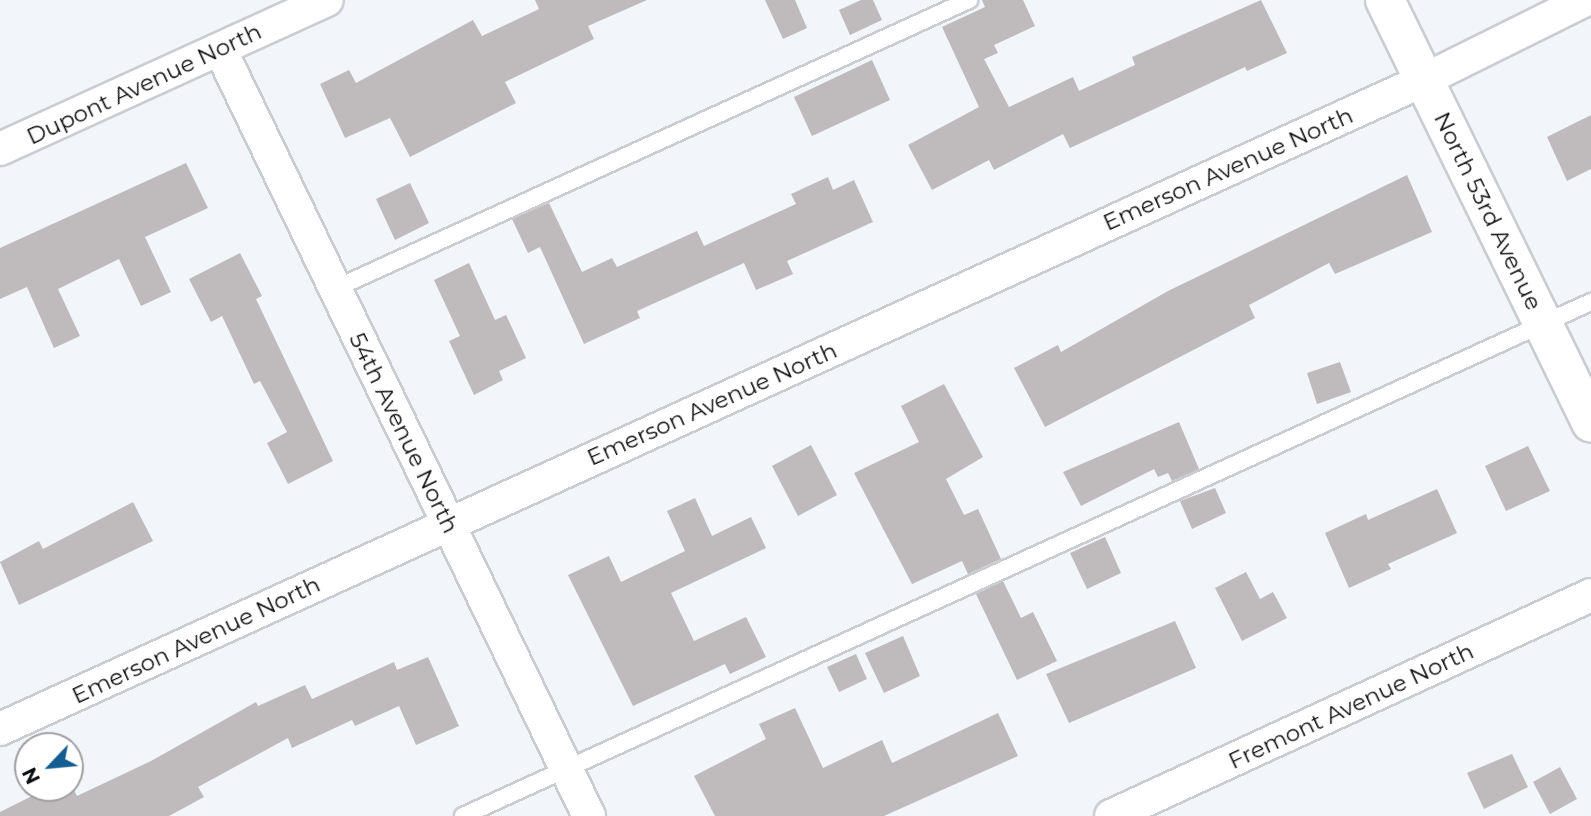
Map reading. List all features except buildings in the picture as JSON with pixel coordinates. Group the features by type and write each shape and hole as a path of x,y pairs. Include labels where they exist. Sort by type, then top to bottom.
{"street":[{"name":"Dupont Avenue North","path":"0,149 327,0"},
{"name":"North 53rd Avenue","path":"1385,0 1591,422"},
{"name":"Emerson Avenue North","path":"0,729 1424,80 1584,0"},
{"name":"54th Avenue North","path":"220,49 589,816"},
{"name":"Fremont Avenue North","path":"1111,816 1591,596"}],"lane":[{"path":"334,289 969,0"},
{"path":"463,816 1591,302"}]}
